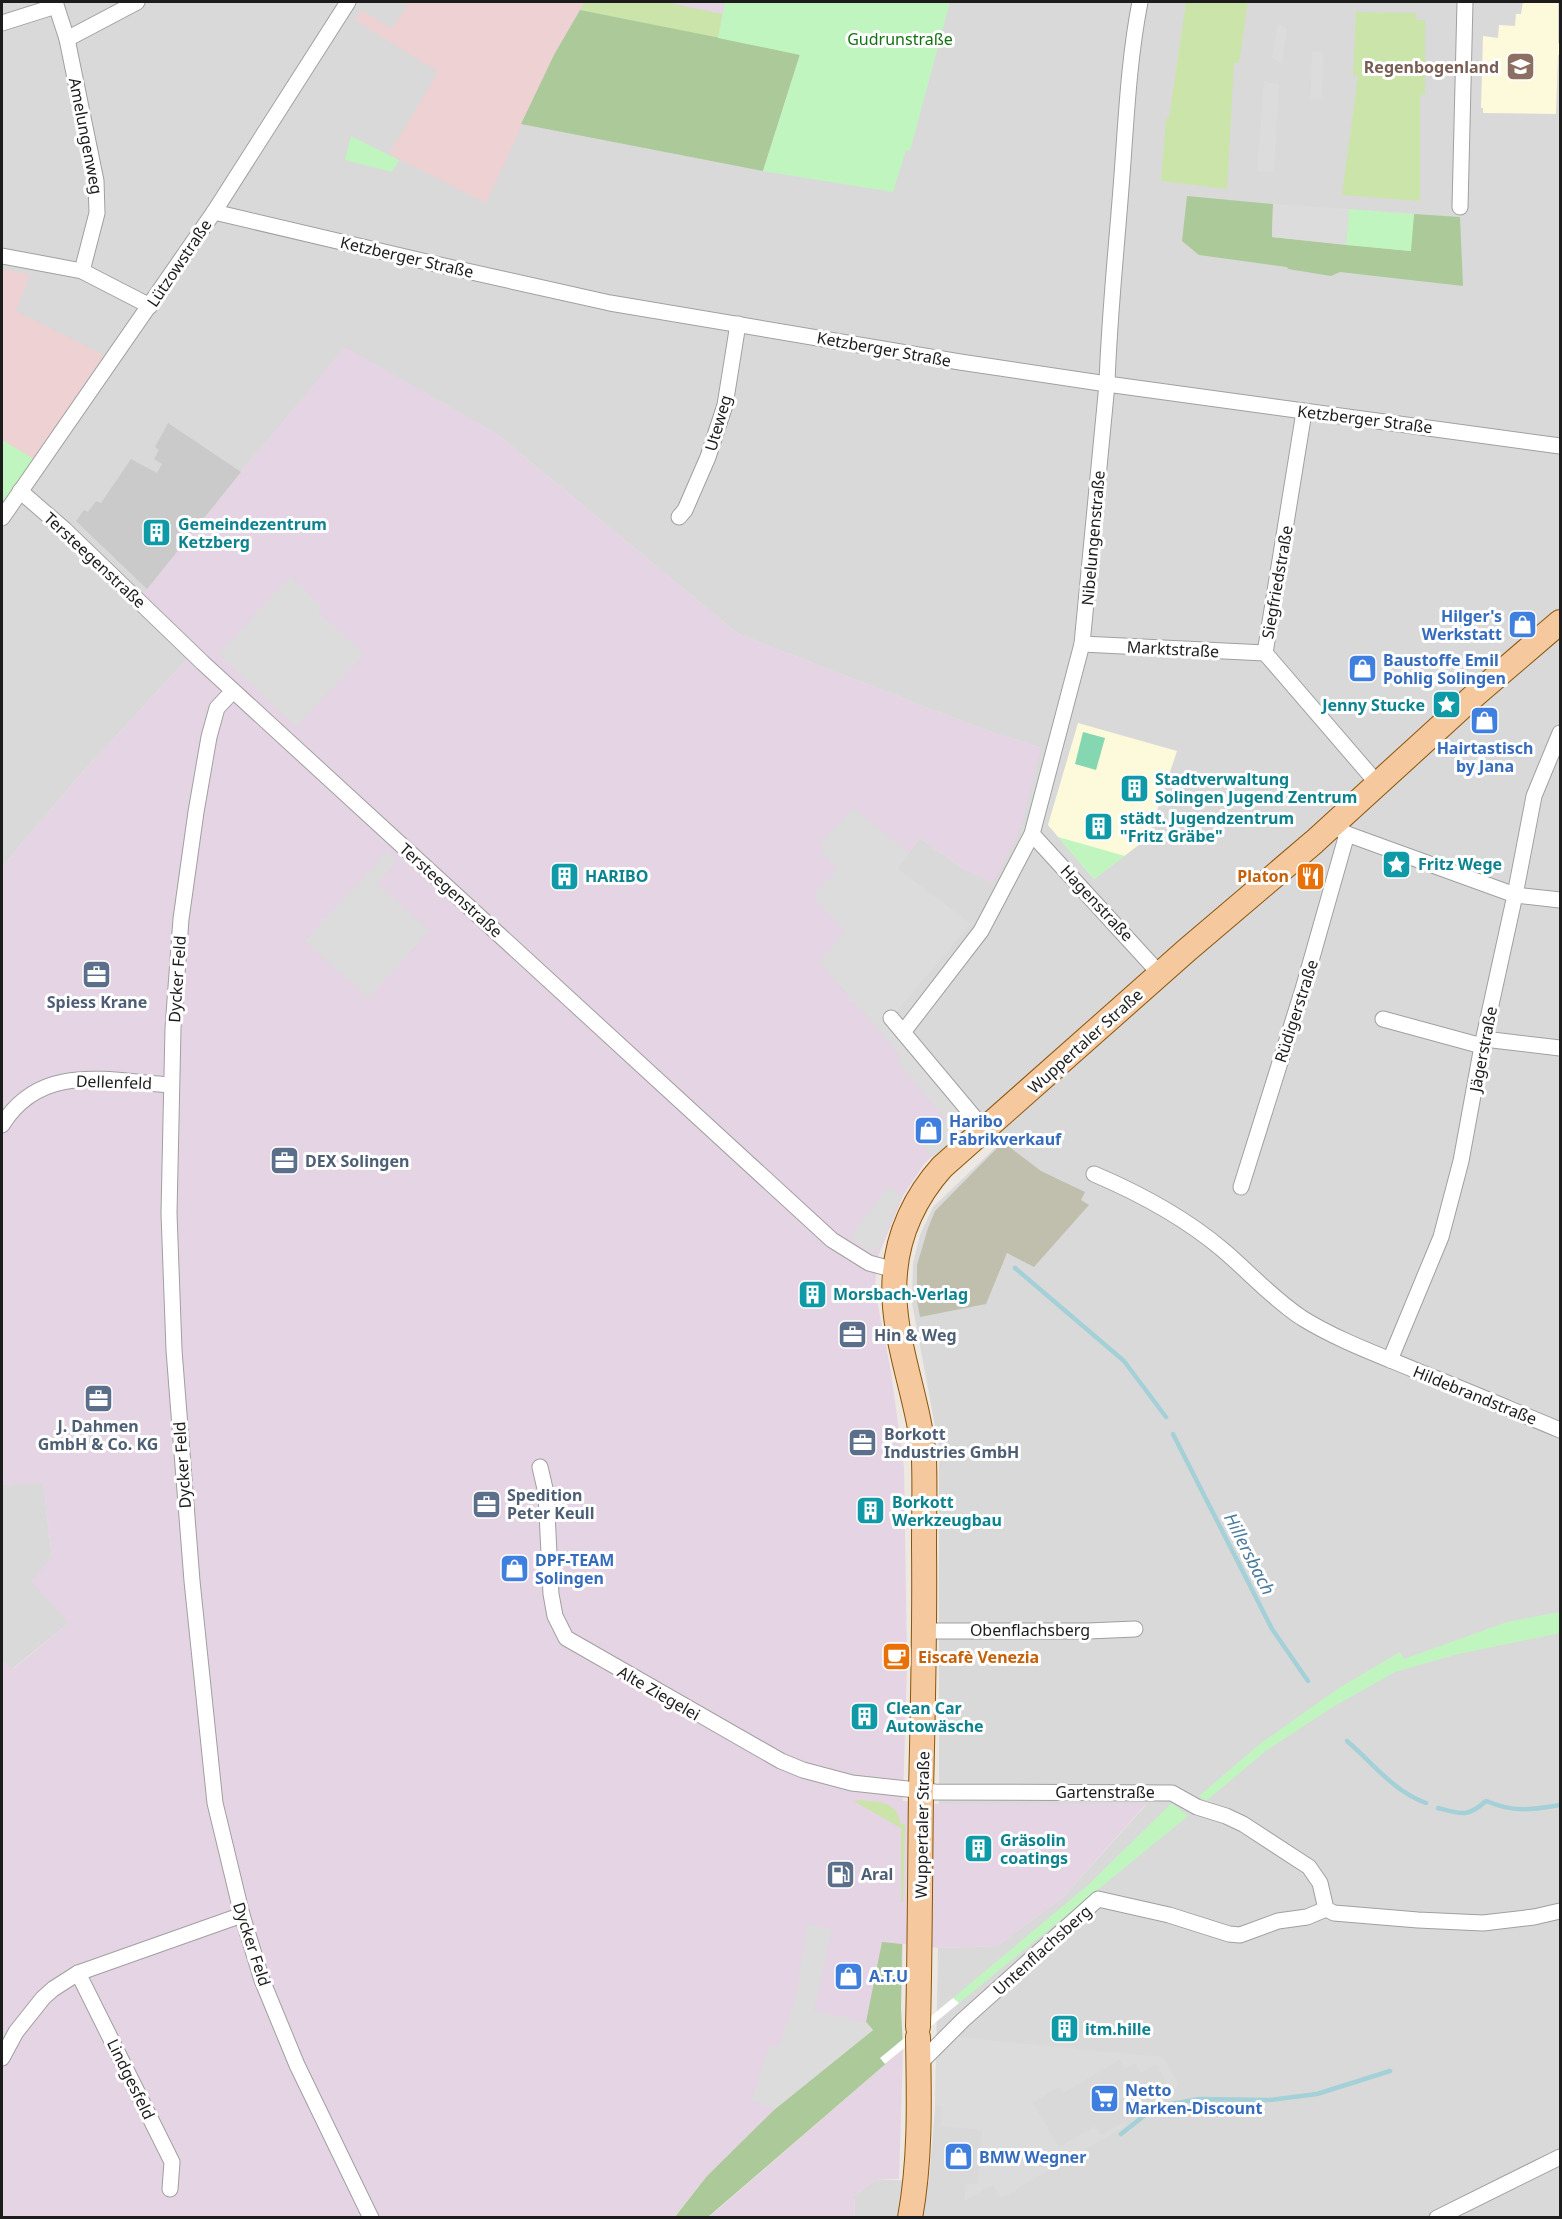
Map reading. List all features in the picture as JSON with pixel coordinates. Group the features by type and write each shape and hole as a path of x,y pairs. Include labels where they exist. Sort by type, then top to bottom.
{"main road":[{"name":"Wuppertaler Straße","path":"910,2217 918,2137 925,1631 924,1460 919,1420 895,1312 895,1270 904,1230 922,1192 942,1167 1160,974 1341,829 1377,783 1560,622"}],"street":[{"path":"67,39 137,2"},
{"name":"Lützowstraße","path":"2,518 214,212 348,2"},
{"name":"Nibelungenstraße","path":"904,1031 981,932 1032,834 1082,644 1107,384 1108,343 1125,126 1140,2"},
{"path":"1460,207 1465,2"},
{"path":"2,23 55,4"},
{"name":"Amelungenweg","path":"55,4 67,39 98,194 98,213 82,271"},
{"name":"Ketzberger Straße","path":"214,212 610,303 960,362 1304,412 1560,446"},
{"path":"2,256 82,271 150,306"},
{"name":"Uteweg","path":"679,517 685,510 708,457 725,405 738,324"},
{"name":"Siegfriedstraße","path":"1304,412 1265,653 1377,783"},
{"name":"Tersteegenstraße","path":"20,491 65,530 233,691 832,1240 869,1263 895,1270"},
{"name":"Marktstraße","path":"1082,644 1265,653"},
{"name":"Dycker Feld","path":"233,691 214,713 196,812 181,919 173,1029 169,1213 174,1350 183,1484 215,1803 242,1915 262,1980 297,2065 371,2217"},
{"name":"Jägerstraße","path":"1390,1360 1441,1237 1461,1161 1534,796 1560,733"},
{"path":"1341,829 1515,895 1560,900"},
{"name":"Rüdigerstraße","path":"1241,1187 1304,989 1341,829"},
{"name":"Hagenstraße","path":"1032,834 1160,974"},
{"path":"891,1018 984,1130"},
{"path":"1383,1019 1483,1042 1560,1048"},
{"name":"Dellenfeld","path":"2,1125 19,1103 35,1090 50,1084 77,1078 171,1085"},
{"path":"1094,1174 1172,1212 1222,1249 1286,1306 1303,1318 1390,1360"},
{"name":"Hildebrandstraße","path":"1390,1360 1560,1430"},
{"name":"Alte Ziegelei","path":"540,1467 546,1493 551,1594 555,1616 566,1638 781,1761 828,1778 921,1791"},
{"name":"Obenflachsberg","path":"925,1631 1135,1629"},
{"name":"Gartenstraße","path":"921,1791 1172,1793 1197,1807 1243,1824 1309,1867 1320,1883 1326,1909"},
{"name":"Untenflachsberg","path":"918,2065 963,2020 1098,1899 1169,1915 1229,1934 1240,1935 1278,1921 1307,1917 1326,1909"},
{"path":"1326,1909 1342,1914 1483,1923 1534,1917 1560,1911"},
{"path":"2,2058 16,2032 43,1998 78,1973 242,1915"},
{"name":"Lindgesfeld","path":"78,1973 172,2162 170,2189"},
{"path":"1437,2217 1560,2157"}],"shaded area":[{"path":"2,2 1560,2 1560,2217 855,2217 854,2196 876,2179 929,2182 935,2109 938,1948 997,1946 1063,1897 1146,1805 939,1804 939,1447 912,1303 913,1263 920,1235 933,1207 996,1147 969,1121 887,1021 897,868 920,838 962,868 1041,748 977,727 738,634 497,434 345,348 241,472 139,600 193,653 79,776 2,867","holes":["1176,751 1048,825 1062,780"]},
{"path":"409,2 585,2 554,55 486,203 389,154 438,72 355,20 362,10 392,29"},
{"path":"664,2 725,2 722,14"},
{"name":"Regenbogenland","path":"1523,2 1558,2 1560,54 1558,55 1556,114 1483,113 1483,108 1481,108 1483,36 1498,38 1499,25 1515,26 1516,14 1521,14"},
{"path":"1278,23 1287,29 1282,64 1272,57"},
{"path":"1312,51 1323,51 1322,99 1311,99"},
{"path":"1264,81 1279,85 1274,172 1257,171"},
{"path":"1273,204 1349,209 1346,245 1272,237"},
{"path":"2,269 30,275 16,311 104,355 34,459 2,440"},
{"path":"345,347 497,434 738,634 977,727 1041,748 1021,828 993,884 962,868 920,838 897,868 971,924 888,1021 969,1121 924,1164 903,1196 877,1259 875,1290 891,1372 904,1467 907,1663 903,1801 936,1804 1146,1804 1063,1897 997,1946 938,1948 903,1944 901,2008 775,2109 707,2176 674,2217 2,2217 2,1660 13,1669 69,1623 31,1581 52,1557 43,1483 2,1485 2,867 79,776 193,653 138,600"},
{"path":"168,423 241,472 147,589 76,521 84,510 88,512 96,501 101,503 131,459 157,473 162,464 154,459 159,450 155,447"},
{"path":"291,576 322,608 318,613 364,654 296,727 219,654"},
{"path":"1078,723 1177,751 1148,838 1094,879 1048,825"},
{"path":"854,808 909,853 898,869 971,924 888,1021 978,1122 936,1160 921,1144 946,1120 897,1061 901,1056 818,961 844,931 813,896 837,869 820,852 825,848 820,843"},
{"path":"387,851 397,861 377,883 430,931 368,998 305,941"},
{"path":"1003,1142 1041,1171 1085,1192 1081,1200 1089,1205 1034,1267 1007,1253 986,1304 920,1317 917,1301 917,1265 935,1211"},
{"path":"888,1186 901,1196 882,1242 877,1249 870,1252 850,1237"},
{"path":"43,1482 52,1557 69,1623 12,1669 2,1660 2,1485"},
{"path":"807,1924 832,1929 814,2011 866,2022 873,2030 775,2109 752,2100 769,2046 779,2047 796,1997"},
{"path":"958,2037 1163,2057 1179,2085 1171,2090 1156,2064 1141,2073 1135,2063 1125,2069 1119,2060 1063,2093 1059,2087 1033,2103 1059,2147 1095,2126 1101,2135 1124,2122 1126,2126 1001,2198 993,2185 964,2201 967,2184 978,2184 982,2130 941,2126 942,2107 936,2105 936,2059"},
{"path":"903,2049 899,2179 876,2179 854,2196 855,2217 708,2218"}],"green space":[{"path":"585,2 664,2 722,14 718,38 580,10"},
{"name":"Gudrunstraße","path":"725,2 950,2 910,151 906,150 893,192 763,171 800,55 718,38"},
{"path":"1186,2 1248,2 1239,63 1234,63 1227,189 1161,181 1166,118 1169,118"},
{"path":"580,10 800,54 763,171 521,124 554,55"},
{"path":"1356,12 1416,13 1416,20 1425,20 1425,94 1420,95 1420,201 1342,195 1358,76 1353,76"},
{"path":"351,136 399,160 392,172 345,160"},
{"path":"1187,196 1273,204 1272,237 1410,251 1414,214 1460,217 1463,286 1340,272 1331,276 1287,267 1199,255 1182,241"},
{"path":"1349,209 1414,214 1411,251 1346,245"},
{"path":"2,440 34,459 2,505"},
{"path":"1083,732 1105,738 1096,770 1075,764"},
{"path":"1058,837 1125,856 1094,879"},
{"path":"1560,1612 1560,1633 1458,1654 1395,1672 1336,1705 1267,1750 1206,1801 1199,1796 1261,1743 1339,1688 1400,1652 1404,1659 1507,1622"},
{"path":"856,1800 884,1803 890,1806 898,1815 900,1823 905,1825 903,1902 901,1902 901,1828 855,1802"},
{"path":"1172,1803 1188,1816 959,2003 953,1998 1087,1886"},
{"path":"882,1942 902,1944 903,2049 708,2217 674,2218 707,2176 775,2109 873,2030 866,2022"}],"pier":[{"path":"953,1998 959,2003 885,2064 880,2058"}],"waterway":[{"name":"Hillersbach","path":"1015,1268 1124,1361 1166,1417"},
{"name":"Hillersbach","path":"1173,1434 1272,1629 1308,1681"},
{"name":"Hillersbach","path":"1347,1741 1393,1784 1426,1803"},
{"name":"Hillersbach","path":"1438,1808 1464,1813 1474,1810 1486,1801 1523,1809 1560,1805"},
{"path":"1121,2134 1155,2107 1199,2099 1270,2100 1317,2094 1390,2071"}],"place":[{"name":"Regenbogenland","path":"1520,67"},
{"name":"Gemeindezentrum Ketzberg","path":"157,533"},
{"name":"Hilger's Werkstatt","path":"1523,625"},
{"name":"Baustoffe Emil Pohlig Solingen","path":"1362,669"},
{"name":"Jenny Stucke","path":"1446,705"},
{"name":"Hairtastisch by Jana","path":"1485,720"},
{"name":"Stadtverwaltung Solingen Jugend Zentrum","path":"1134,788"},
{"name":"städt. Jugendzentrum \"Fritz Gräbe\"","path":"1099,827"},
{"name":"Fritz Wege","path":"1397,864"},
{"name":"HARIBO","path":"564,876"},
{"name":"Platon","path":"1310,876"},
{"name":"Spiess Krane","path":"97,974"},
{"name":"Haribo Fabrikverkauf","path":"928,1130"},
{"name":"DEX Solingen","path":"284,1161"},
{"name":"Morsbach-Verlag","path":"812,1294"},
{"name":"Hin & Weg","path":"853,1335"},
{"name":"J. Dahmen GmbH & Co. KG","path":"98,1398"},
{"name":"Borkott Industries GmbH","path":"863,1443"},
{"name":"Spedition Peter Keull","path":"486,1504"},
{"name":"Borkott Werkzeugbau","path":"871,1511"},
{"name":"DPF-TEAM Solingen","path":"514,1569"},
{"name":"Eiscafè Venezia","path":"897,1657"},
{"name":"Clean Car Autowäsche","path":"865,1717"},
{"name":"Gräsolin coatings","path":"979,1849"},
{"name":"Aral","path":"840,1874"},
{"name":"A.T.U","path":"848,1976"},
{"name":"itm.hille","path":"1064,2029"},
{"name":"Netto Marken-Discount","path":"1104,2099"},
{"name":"BMW Wegner","path":"958,2157"}]}
